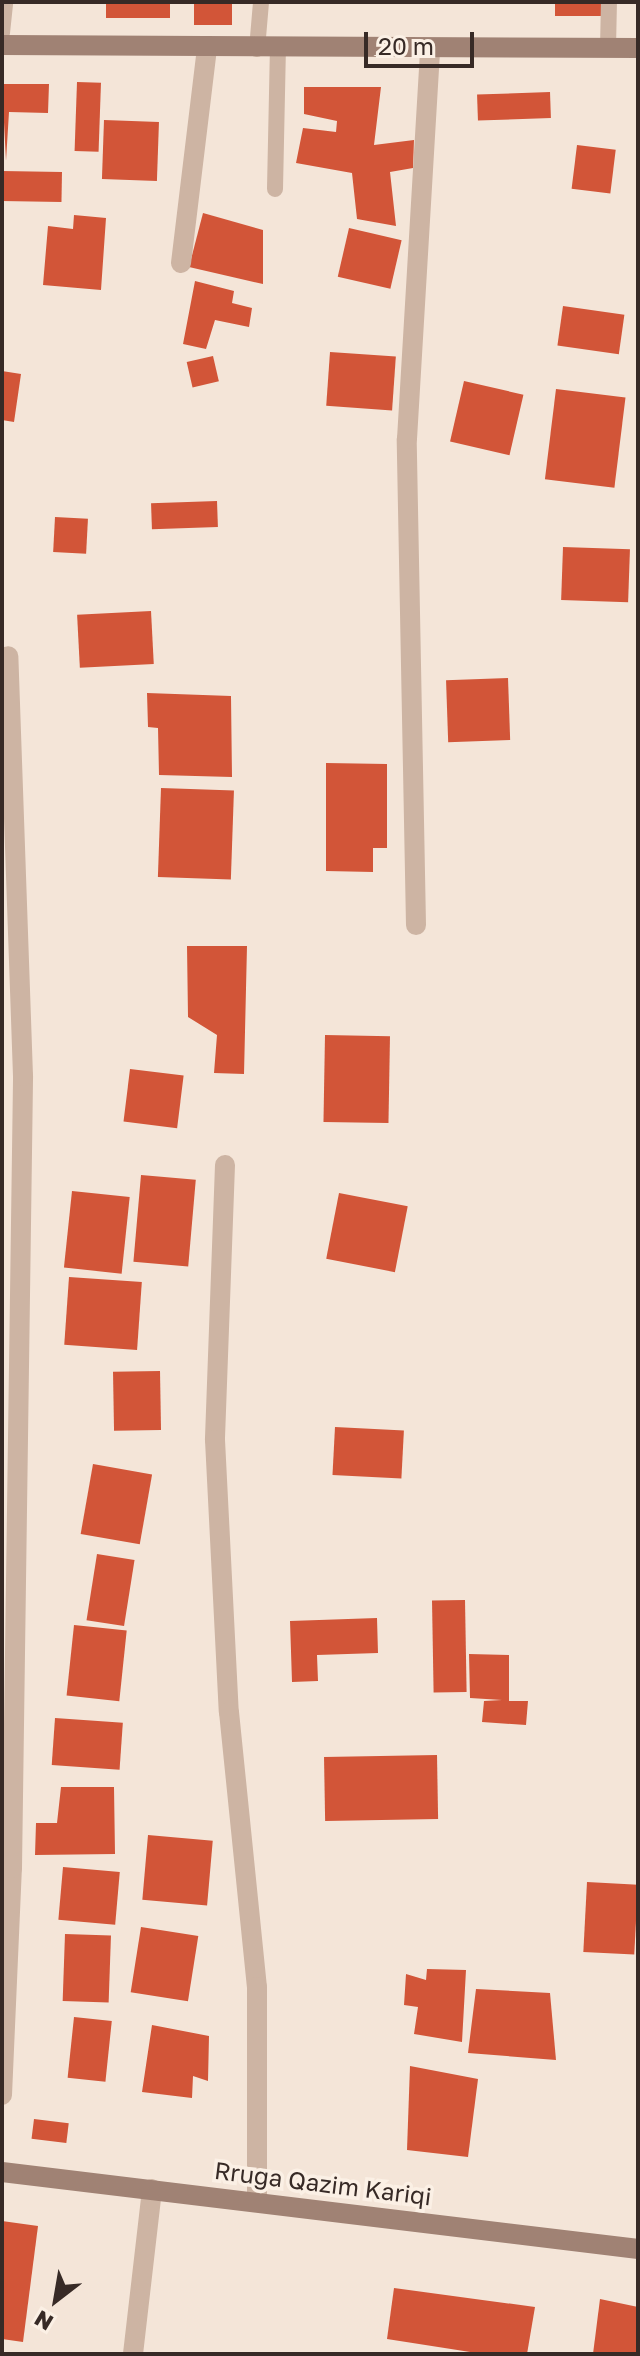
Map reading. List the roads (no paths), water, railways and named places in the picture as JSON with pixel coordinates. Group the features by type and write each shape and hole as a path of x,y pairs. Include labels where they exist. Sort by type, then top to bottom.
{"main road":[{"path":"2,45 278,50 638,48"},
{"name":"Rruga Qazim Kariqi","path":"2,2172 638,2249"}],"street":[{"path":"181,263 207,48"},
{"path":"416,925 407,439 430,48"},
{"path":"2,2095 12,1852 23,1076 8,656"},
{"path":"225,1165 215,1440 229,1712 257,1987 257,2201"},
{"path":"133,2354 152,2189"}],"lane":[{"path":"2,33 5,2"},
{"path":"257,49 261,2"},
{"path":"608,48 609,2"},
{"path":"275,189 278,50"}]}
